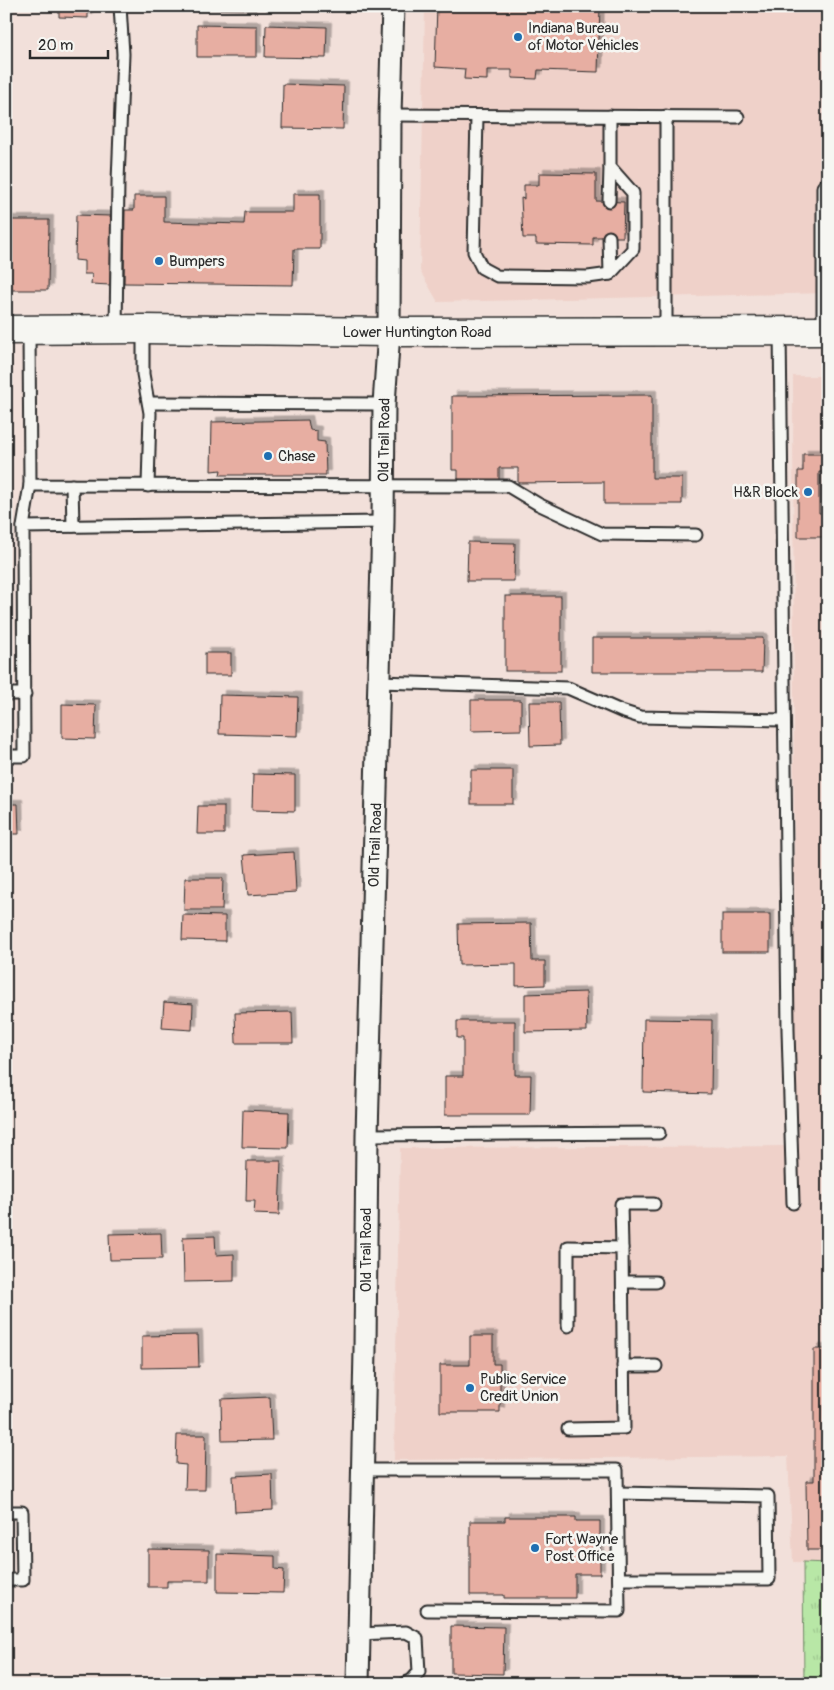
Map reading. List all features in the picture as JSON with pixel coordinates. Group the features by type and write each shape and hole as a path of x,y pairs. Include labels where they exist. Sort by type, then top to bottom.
{"main road":[{"name":"Lower Huntington Road","path":"18,330 143,329 389,332 825,331"}],"street":[{"name":"Old Trail Road","path":"358,1684 365,1350 367,1135 384,522 384,404 389,332 390,115 393,6"}],"lane":[{"path":"116,330 118,181 123,54 120,6"},
{"path":"390,115 738,117"},
{"path":"477,116 474,252 482,268 498,276 588,277 610,274 633,249 633,193 610,167"},
{"path":"609,201 610,116"},
{"path":"666,116 666,332"},
{"path":"825,331 823,187 828,181"},
{"path":"609,237 610,274"},
{"path":"143,329 143,374 149,403 148,486"},
{"path":"6,756 24,756 23,527 30,485 18,330"},
{"path":"780,331 788,1030 793,1203"},
{"path":"149,403 384,404"},
{"path":"30,485 508,486 538,504 602,534 696,535"},
{"path":"72,485 73,526"},
{"path":"23,527 384,522"},
{"path":"379,682 568,688 621,711 640,716 784,720"},
{"path":"6,694 24,694"},
{"path":"367,1135 659,1133"},
{"path":"568,1429 624,1428 621,1204 654,1204"},
{"path":"568,1326 568,1247 622,1248"},
{"path":"623,1282 656,1282"},
{"path":"623,1366 656,1366"},
{"path":"362,1470 617,1470 619,1611 428,1610"},
{"path":"618,1493 768,1496 769,1579 619,1578"},
{"path":"6,1512 22,1512 23,1580 6,1580"},
{"path":"358,1634 406,1632 417,1638 419,1672 412,1680 403,1684"}],"shaded area":[{"path":"425,6 828,6 828,293 438,302 420,271"},
{"path":"793,376 828,376 828,1563 793,1562 788,1456 394,1460 400,1148 795,1146"}],"green space":[{"path":"803,1562 828,1563 828,1684 804,1684"}],"building":[{"path":"59,6 88,6 88,18 59,17"},
{"path":"196,6 256,6 256,10 196,9"},
{"path":"267,6 327,6 327,10 267,10"},
{"name":"Indiana Bureau of Motor Vehicles","path":"437,6 600,6 598,72 538,70 537,79 512,78 512,70 487,70 487,80 464,79 465,69 435,67"},
{"path":"197,25 257,26 257,57 197,57"},
{"path":"266,25 327,27 326,58 265,57"},
{"path":"283,84 344,86 343,129 282,128"},
{"path":"539,173 596,174 596,201 624,202 623,237 593,237 593,245 536,244 536,238 523,238 521,198 524,199 524,185 539,185"},
{"path":"293,194 320,194 320,249 294,249 293,285 124,283 125,210 134,210 134,196 164,196 164,222 244,224 245,212 293,212"},
{"path":"76,215 111,216 110,285 91,284 92,274 84,274 84,261 75,260"},
{"path":"6,220 49,220 48,290 6,290"},
{"path":"652,395 652,478 682,478 682,504 604,504 604,482 518,483 518,468 499,468 499,485 458,485 458,470 452,470 452,396"},
{"name":"Chase","path":"308,420 310,430 317,431 317,441 325,442 326,475 220,475 221,470 211,471 212,422"},
{"name":"H&R Block","path":"803,454 823,454 823,472 819,472 819,513 825,513 825,537 798,537 798,471 803,471"},
{"path":"468,542 515,543 514,581 467,581"},
{"path":"505,596 561,596 561,671 505,671"},
{"path":"592,638 763,638 762,672 592,672"},
{"path":"205,653 231,653 231,675 205,675"},
{"path":"220,695 298,697 297,736 219,734"},
{"path":"471,700 521,700 521,730 471,731"},
{"path":"529,702 559,702 560,745 530,746"},
{"path":"62,704 96,705 95,739 62,738"},
{"path":"471,770 513,770 513,804 471,804"},
{"path":"253,774 295,775 295,811 252,810"},
{"path":"6,804 18,804 19,834 6,834"},
{"path":"198,806 224,806 224,834 197,834"},
{"path":"294,852 296,892 248,895 244,855"},
{"path":"185,878 223,878 222,910 184,910"},
{"path":"722,914 770,914 770,952 722,952"},
{"path":"183,915 225,916 225,941 182,940"},
{"path":"531,923 532,961 545,961 545,985 516,986 516,964 459,965 458,924"},
{"path":"586,992 587,1031 525,1032 525,994"},
{"path":"164,1002 193,1004 192,1030 162,1028"},
{"path":"292,1012 293,1043 236,1043 235,1013"},
{"path":"644,1019 712,1020 711,1094 643,1092"},
{"path":"457,1021 515,1021 515,1075 531,1075 530,1115 445,1115 445,1076 463,1076 463,1038 457,1038"},
{"path":"243,1110 289,1112 288,1148 242,1147"},
{"path":"247,1161 281,1161 279,1215 254,1214 255,1201 246,1201"},
{"path":"161,1233 162,1259 110,1260 109,1234"},
{"path":"215,1236 216,1255 234,1254 234,1281 184,1282 183,1237"},
{"path":"198,1335 199,1367 142,1368 142,1336"},
{"name":"Public Service Credit Union","path":"470,1336 493,1336 493,1364 500,1364 500,1412 440,1412 440,1365 470,1365"},
{"path":"814,1349 828,1349 828,1550 807,1550 806,1481 814,1481"},
{"path":"270,1397 272,1440 222,1441 221,1399"},
{"path":"177,1435 206,1435 205,1490 185,1490 186,1465 176,1464"},
{"path":"272,1474 273,1510 235,1512 233,1476"},
{"name":"Fort Wayne Post Office","path":"505,1517 576,1517 576,1521 600,1521 600,1574 575,1574 575,1598 504,1598 504,1595 470,1595 470,1521 505,1521"},
{"path":"148,1549 209,1550 209,1581 167,1581 167,1587 148,1587"},
{"path":"217,1554 275,1556 275,1569 284,1570 283,1593 217,1592"},
{"path":"451,1626 504,1627 503,1674 451,1673"}],"place":[{"name":"Indiana Bureau of Motor Vehicles","path":"518,37"},
{"name":"Bumpers","path":"159,261"},
{"name":"Chase","path":"268,456"},
{"name":"H&R Block","path":"808,492"},
{"name":"Public Service Credit Union","path":"470,1388"},
{"name":"Fort Wayne Post Office","path":"535,1548"}]}
